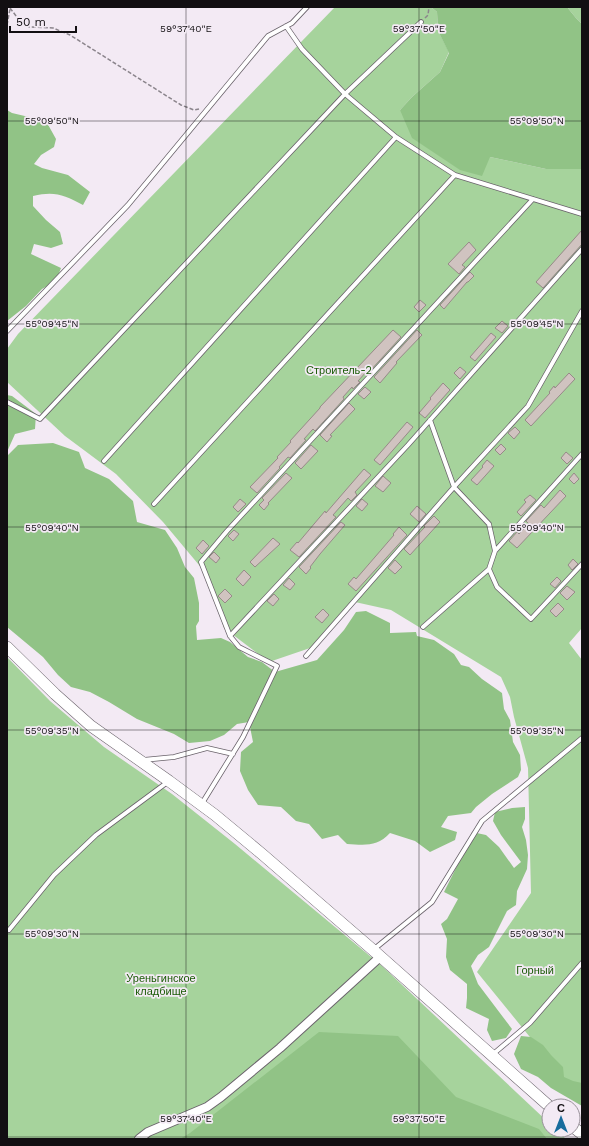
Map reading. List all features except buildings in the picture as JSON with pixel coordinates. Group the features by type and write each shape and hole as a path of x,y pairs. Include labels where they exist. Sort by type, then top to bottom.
{"main road":[{"path":"7,647 55,694 86,721 201,805 262,854 377,953 541,1099"}],"street":[{"path":"139,1139 148,1132 207,1107 221,1097 280,1048 377,953"}],"lane":[{"path":"7,331 128,205 268,36 292,23 307,7"},
{"path":"7,402 40,419 345,94 421,22"},
{"path":"286,26 302,49 345,94 396,137 455,175 582,214"},
{"path":"104,460 396,137"},
{"path":"154,504 455,175"},
{"path":"201,805 243,737 277,666 239,648 230,636 201,562 533,198"},
{"path":"230,636 430,420 582,249"},
{"path":"306,656 454,487 528,406 582,311"},
{"path":"430,420 454,487 489,524 495,551"},
{"path":"423,627 488,569 495,551 582,454"},
{"path":"488,569 497,587 531,619 582,564"},
{"path":"377,953 432,902 482,821 582,738"},
{"path":"141,760 174,757 206,748 233,754"},
{"path":"9,930 54,875 96,835 169,781"},
{"path":"492,1055 530,1023 582,963"}],"path":[{"path":"421,22 428,15 429,7"},
{"path":"7,25 10,8"},
{"path":"10,8 20,21 28,27 53,28 70,35 181,105 194,110 210,106"}],"green space":[{"name":"Строитель-2","path":"335,7 431,7 437,12 438,31 449,52 440,72 400,110 490,157 546,169 582,169 582,628 569,643 582,660 582,1101 477,972 531,893 528,768 510,697 501,677 391,610 355,602 313,647 269,662 224,628 204,571 163,522 116,474 65,436 7,382 7,349 18,334"},
{"path":"431,7 567,7 582,24 582,169 546,169 490,157 482,176 460,170 412,138 400,110 440,72 449,53 438,31 437,12"},
{"path":"567,7 582,7 582,24 576,18"},
{"path":"7,110 12,113 46,121 56,139 54,147 41,155 34,164 42,168 68,175 90,192 83,205 59,195 47,194 33,196 33,206 60,232 63,244 51,248 34,244 31,254 61,268 56,281 42,289 26,306 7,321"},
{"path":"7,395 12,396 36,414 35,429 15,434 7,452"},
{"path":"53,443 79,452 85,468 109,479 133,501 137,522 165,530 177,548 185,567 194,578 199,603 199,621 196,626 197,640 221,638 230,642 248,657 262,662 275,672 317,660 344,630 356,612 366,611 390,623 390,633 416,632 417,636 434,640 454,654 461,665 469,667 482,679 502,693 504,709 510,720 513,742 520,755 521,770 518,777 492,794 471,813 448,816 441,827 457,832 455,840 430,852 415,841 390,833 380,841 365,845 347,844 338,835 322,839 309,824 296,821 281,807 258,805 248,790 240,771 241,752 253,742 249,722 237,724 224,735 210,741 189,743 174,734 137,719 90,692 71,687 58,675 43,657 7,627 7,456 18,445"},
{"name":"Уреньгинское кладбище","path":"7,657 50,701 104,747 172,794 235,844 382,966 541,1115 541,1138 566,1139 7,1139"},
{"path":"525,807 525,819 522,827 528,855 527,869 517,891 516,905 507,911 489,947 478,955 471,966 478,984 512,1029 506,1038 492,1041 487,1030 489,1019 466,1008 467,984 450,970 446,957 447,939 441,924 447,919 458,899 444,892 472,832 486,835 499,847 514,868 521,862 501,835 493,821 495,812"},
{"path":"319,1032 398,1036 456,1097 539,1129 541,1132 541,1138 547,1139 180,1139 190,1133"},
{"path":"521,1036 531,1037 543,1045 563,1067 564,1077 582,1083 582,1106 581,1098 568,1098 551,1088 538,1077 521,1069 514,1054"}],"park label":[{"name":"Горный","path":"535,970"}]}
